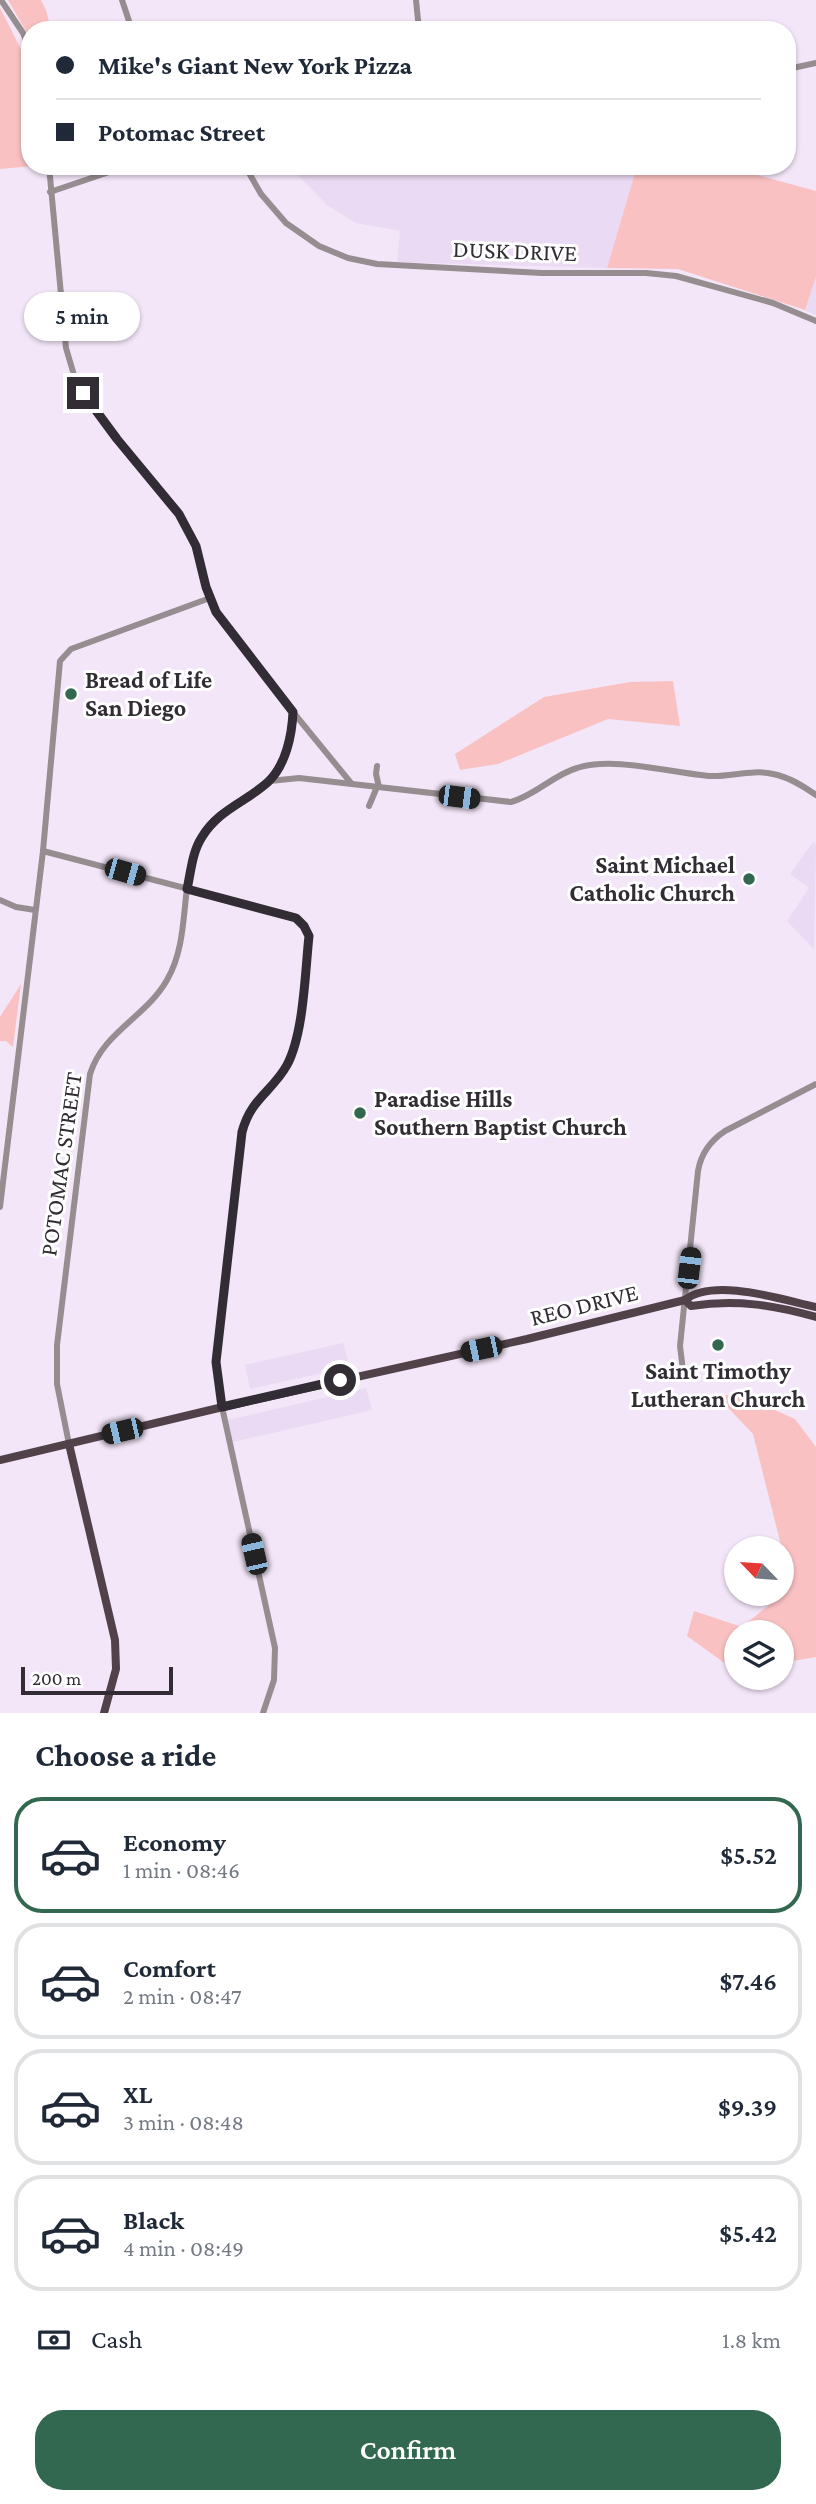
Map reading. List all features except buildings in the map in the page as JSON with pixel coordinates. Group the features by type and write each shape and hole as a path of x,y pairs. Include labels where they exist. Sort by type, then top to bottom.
{"main road":[{"name":"REO DRIVE","path":"0,1460 527,1339 685,1300 692,1295 731,1291 755,1293 816,1307"},
{"name":"REO DRIVE","path":"685,1300 691,1306 732,1301 759,1303 816,1317"},
{"name":"POTOMAC STREET","path":"69,1444 115,1640 116,1666 104,1713"}],"street":[{"path":"1,0 21,30"},
{"path":"122,0 129,21"},
{"path":"416,0 418,21"},
{"path":"796,67 816,63"},
{"path":"49,175 66,348 74,374 88,402 186,525 196,546 216,612 351,783"},
{"path":"50,191 99,175"},
{"name":"DUSK DRIVE","path":"250,175 261,194 286,223 319,246 348,258 377,264 542,273 663,275 773,303 816,321"},
{"path":"0,1207 43,851 58,667 62,656 71,649 211,598"},
{"name":"POTOMAC STREET","path":"69,1444 57,1384 57,1345 89,1079 94,1062 107,1042 151,1001 168,978 178,955 193,857 200,839 224,812 268,782 278,770 293,726 293,712"},
{"path":"330,781 335,775 335,763"},
{"path":"268,782 299,778 511,803 578,767 608,764 713,776 768,772 788,778 816,795"},
{"path":"369,807 378,787 377,766"},
{"path":"43,851 296,918 309,936 295,1044 283,1070 251,1108 242,1132 217,1352 222,1407 275,1648 274,1680 263,1713"},
{"path":"0,900 16,907 35,910"},
{"path":"684,1379 680,1346 698,1171 706,1150 725,1131 816,1084"}],"shaded area":[{"path":"8,0 41,0 49,21 21,22"},
{"path":"0,8 21,49 21,167 0,169"},
{"path":"298,175 634,175 607,268 397,262 400,231 356,223 327,205"},
{"path":"634,175 758,175 816,191 816,277 805,310 678,269 607,268"},
{"path":"816,277 816,315 805,310"},
{"path":"673,681 680,726 608,719 498,764 460,770 455,754 544,697 630,682"},
{"path":"813,842 816,844 814,949 787,921 809,888 790,874"},
{"path":"21,984 13,1047 6,1041 0,1041 0,1017"},
{"path":"343,1343 350,1367 250,1389 245,1365"},
{"path":"366,1388 372,1410 233,1442 228,1420"},
{"path":"738,1394 795,1419 816,1447 816,1657 794,1661 794,1620 751,1620 768,1606 794,1606 794,1536 779,1536 753,1434 717,1396"},
{"path":"694,1611 724,1621 724,1663 687,1636"}],"place":[{"name":"Bread of Life San Diego","path":"71,694"},
{"name":"Saint Michael Catholic Church","path":"749,879"},
{"name":"Paradise Hills Southern Baptist Church","path":"360,1113"},
{"name":"Saint Timothy Lutheran Church","path":"718,1345"}],"route":[{"path":"83,393 179,514 196,546 206,587 216,612 293,712 293,726 278,770 268,782 224,812 206,830 193,857 187,889 296,918 309,936 295,1044 283,1070 251,1108 242,1132 216,1362 222,1407 340,1380"}]}
